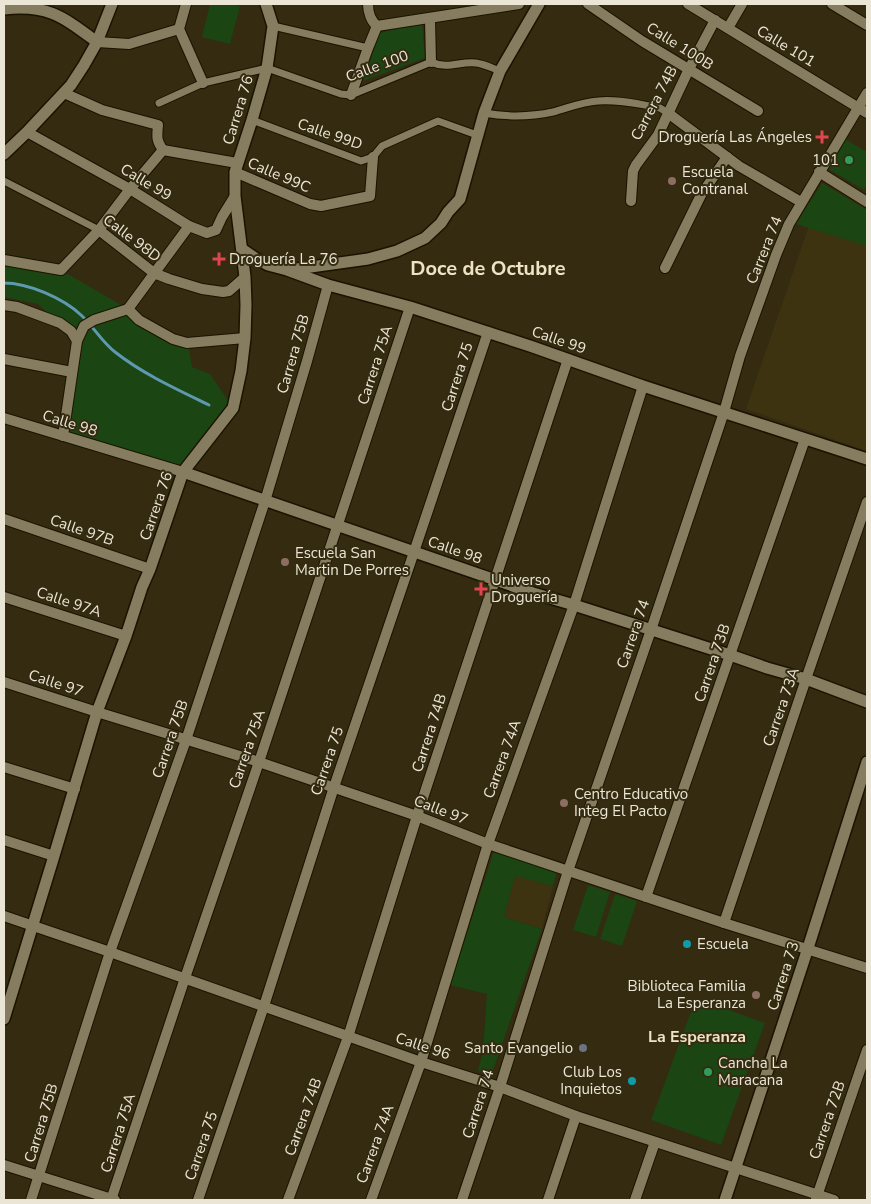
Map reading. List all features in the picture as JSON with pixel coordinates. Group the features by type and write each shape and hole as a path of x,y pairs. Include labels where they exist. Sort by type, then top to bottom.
{"street":[{"path":"4,154 64,93 84,65 97,42 112,4"},
{"path":"186,4 179,29 203,83"},
{"name":"Carrera 76","path":"4,1019 97,712 126,636 183,472 233,408 241,371 245,338 245,277 235,196 236,168 267,68 273,26 266,4"},
{"path":"368,4 368,10 373,23 377,26 519,4"},
{"path":"287,270 368,259 397,252 425,238 441,223 460,199 477,135 500,71 539,4"},
{"name":"Calle 100B","path":"588,4 642,41 758,111"},
{"name":"Calle 101","path":"688,4 863,110"},
{"path":"728,28 742,4"},
{"path":"832,4 867,25"},
{"path":"4,9 19,7 48,11 70,22 97,42 129,44 179,29"},
{"path":"430,19 431,62"},
{"name":"Carrera 74B","path":"631,201 633,171 658,135 689,69 715,20"},
{"path":"273,26 368,48"},
{"path":"351,95 377,26"},
{"name":"Calle 100","path":"267,68 341,94 351,95 431,62 438,65 477,63 500,71"},
{"path":"159,103 203,83 267,68"},
{"name":"Carrera 74","path":"462,1200 568,870 724,412 740,356 776,255 789,224 819,172 863,110 867,92"},
{"path":"4,260 61,270 99,230 163,150 157,139 158,126 102,110 64,93"},
{"path":"484,113 501,116 523,116 552,112 584,102 612,100 660,108 738,166 801,202"},
{"name":"Calle 99D","path":"252,120 361,161 373,157 382,146 438,121 477,135"},
{"name":"Calle 99","path":"27,132 130,189 189,226 204,232 216,230 235,196"},
{"name":"Calle 99C","path":"163,150 236,168 310,204 321,206 370,196 373,157"},
{"path":"665,268 701,195 727,157"},
{"path":"819,172 867,202"},
{"name":"Calle 98D","path":"4,181 99,230 154,274 202,289 223,292 229,291 245,277"},
{"path":"63,436 77,340 84,326 94,320 128,309 189,226"},
{"name":"Calle 99","path":"242,249 268,265 328,285 410,307 488,332 643,386 867,459"},
{"name":"Carrera 75B","path":"31,1200 110,952 186,740 265,501 328,285"},
{"path":"4,305 17,307 60,323 77,340"},
{"name":"Carrera 75A","path":"113,1200 185,978 410,307"},
{"path":"128,309 139,320 173,339 187,343 245,338"},
{"name":"Carrera 75","path":"198,1200 264,1006 334,787 488,332"},
{"path":"4,359 72,372"},
{"name":"Carrera 74B","path":"288,1200 348,1036 417,816 568,359"},
{"name":"Carrera 74A","path":"371,1200 421,1062 488,844 574,605 643,386"},
{"name":"Calle 98","path":"4,418 183,472 495,580 806,679 867,702"},
{"name":"Carrera 73B","path":"646,897 805,439"},
{"name":"Carrera 73A","path":"724,923 867,502"},
{"name":"Calle 97B","path":"4,519 150,569"},
{"name":"Calle 97A","path":"4,597 126,636"},
{"name":"Calle 97","path":"4,682 259,762 417,816 488,844 724,923 867,968"},
{"name":"Carrera 73","path":"725,1200 867,762"},
{"path":"4,767 75,789"},
{"path":"4,840 54,856"},
{"name":"Calle 96","path":"4,916 421,1062 500,1086 576,1116 736,1168 817,1197 834,1200"},
{"name":"Carrera 72B","path":"817,1197 867,1050"},
{"path":"548,1200 576,1116"},
{"path":"635,1200 655,1142"},
{"path":"4,1165 113,1200"}],"shaded area":[{"path":"819,197 867,225 867,451 746,409"},
{"path":"515,875 553,886 542,929 504,917"}],"green space":[{"path":"210,4 240,6 230,44 202,37"},
{"path":"422,22 425,58 363,81 380,33"},
{"name":"101","path":"845,139 867,152 867,185 864,190 827,168"},
{"path":"822,183 867,210 867,246 796,224"},
{"path":"4,265 61,270 128,309 189,348 192,367 210,374 233,408 183,472 63,436 77,341 38,304 4,297"},
{"path":"494,851 557,872 553,886 515,876 504,917 542,929 491,1076 478,1071 483,1051 487,994 450,985"},
{"path":"588,885 610,892 596,937 573,930"},
{"path":"615,894 637,901 622,946 600,939"},
{"name":"Cancha La Maracana","path":"696,998 765,1023 721,1145 651,1120"}],"waterway":[{"path":"4,283 24,286 55,297 81,315 110,348 126,360 160,381 209,405"}],"place":[{"name":"Droguería Las Ángeles","path":"822,137"},
{"name":"101","path":"849,160"},
{"name":"Escuela Contranal","path":"672,181"},
{"name":"Droguería La 76","path":"219,259"},
{"name":"Escuela San Martin De Porres","path":"285,562"},
{"name":"Universo Droguería","path":"481,589"},
{"name":"Centro Educativo Integ El Pacto","path":"564,803"},
{"name":"Escuela","path":"687,944"},
{"name":"Biblioteca Familia La Esperanza","path":"756,995"},
{"name":"Santo Evangelio","path":"583,1048"},
{"name":"Cancha La Maracana","path":"708,1072"},
{"name":"Club Los Inquietos","path":"632,1081"}],"district":[{"name":"Doce de Octubre","path":"488,268"},
{"name":"La Esperanza","path":"697,1036"}]}
